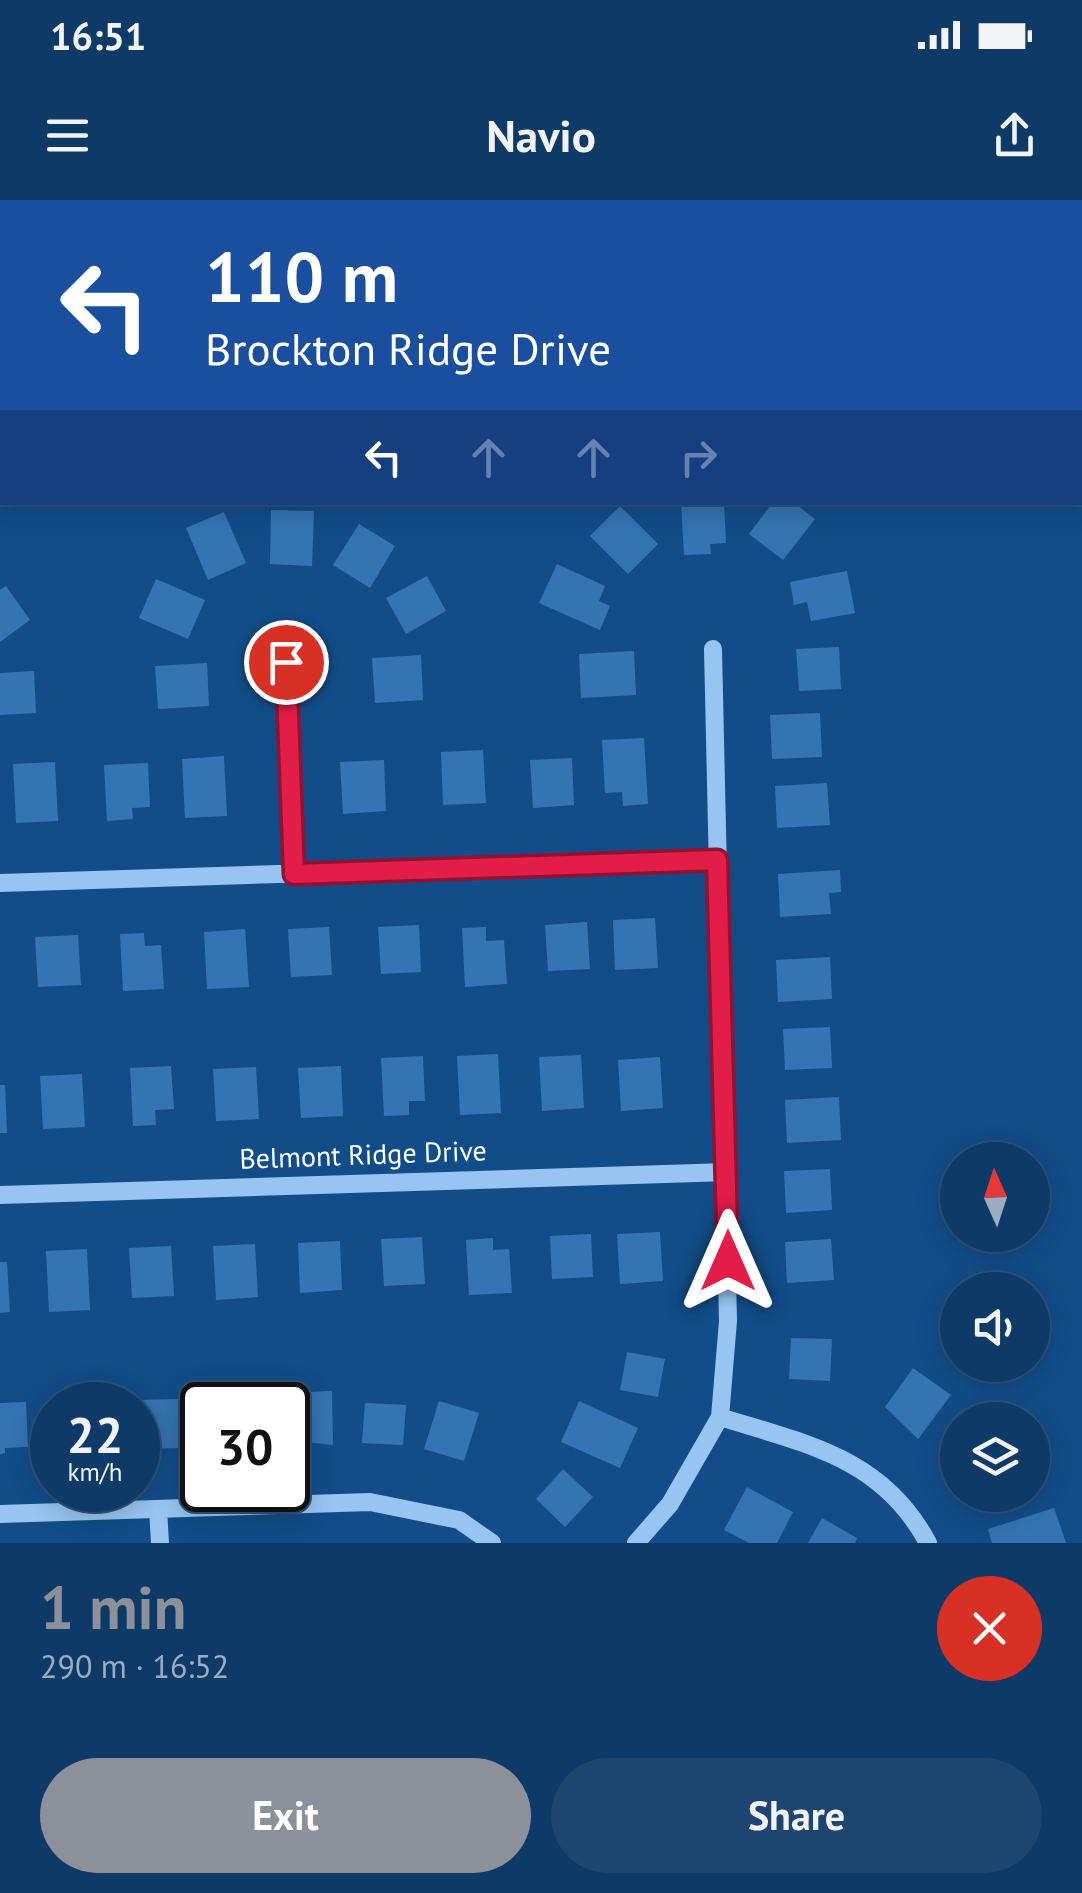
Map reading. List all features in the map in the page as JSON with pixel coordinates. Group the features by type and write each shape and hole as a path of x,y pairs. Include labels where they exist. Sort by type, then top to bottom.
{"street":[{"path":"636,1543 670,1504 720,1417 728,1321 728,1172 713,649"},
{"path":"286,662 294,874"},
{"path":"0,883 717,860"},
{"name":"Belmont Ridge Drive","path":"0,1195 728,1172"},
{"path":"720,1417 825,1449 864,1470 895,1492 928,1543"},
{"path":"160,1509 370,1502 458,1520 492,1543"},
{"path":"0,1514 63,1512"},
{"path":"158,1512 160,1543"}],"building":[{"path":"681,505 724,505 726,543 710,544 711,554 684,555"},
{"path":"771,505 797,505 815,519 783,560 749,534"},
{"path":"620,506 658,544 628,574 590,536"},
{"path":"271,510 314,511 312,566 270,564"},
{"path":"224,512 246,563 208,580 186,528"},
{"path":"359,524 395,546 370,588 333,565"},
{"path":"557,564 605,586 599,601 610,606 600,630 539,603"},
{"path":"847,571 855,613 811,621 807,602 794,605 790,582"},
{"path":"427,576 446,611 406,634 386,598"},
{"path":"156,579 205,600 188,639 139,618"},
{"path":"6,586 30,620 0,642 0,590"},
{"path":"839,647 841,689 799,691 796,649"},
{"path":"634,651 636,695 581,698 579,654"},
{"path":"421,655 423,700 375,703 372,658"},
{"path":"207,663 209,706 158,709 155,666"},
{"path":"34,671 36,713 0,715 0,673"},
{"path":"820,713 822,757 772,759 770,715"},
{"path":"644,738 648,804 623,806 622,792 605,793 602,740"},
{"path":"483,750 486,803 443,805 441,752"},
{"path":"224,756 227,816 185,818 182,759"},
{"path":"572,758 574,805 533,808 530,760"},
{"path":"384,760 386,811 343,814 340,762"},
{"path":"55,762 58,821 16,823 13,764"},
{"path":"148,763 150,807 132,808 133,819 107,821 104,765"},
{"path":"827,783 830,825 777,828 775,786"},
{"path":"840,870 841,892 829,893 831,914 780,917 778,874"},
{"path":"655,918 658,968 615,970 613,920"},
{"path":"587,922 590,969 548,971 545,925"},
{"path":"419,925 421,972 381,974 378,927"},
{"path":"329,927 332,975 291,977 288,929"},
{"path":"486,927 486,941 504,940 507,984 465,987 462,928"},
{"path":"245,929 249,987 207,989 204,932"},
{"path":"144,933 145,946 161,945 164,989 123,991 120,934"},
{"path":"78,935 81,985 38,987 35,937"},
{"path":"830,957 832,999 778,1002 776,960"},
{"path":"830,1027 832,1068 785,1070 783,1029"},
{"path":"498,1054 501,1113 460,1115 457,1056"},
{"path":"581,1055 584,1108 542,1111 539,1057"},
{"path":"423,1056 425,1101 409,1101 409,1115 384,1116 381,1058"},
{"path":"660,1057 663,1108 621,1111 618,1060"},
{"path":"171,1066 174,1109 155,1110 156,1125 133,1126 130,1068"},
{"path":"341,1066 343,1116 301,1118 298,1068"},
{"path":"256,1067 259,1119 216,1121 213,1069"},
{"path":"82,1074 85,1127 43,1129 40,1076"},
{"path":"0,1085 5,1085 7,1133 0,1133"},
{"path":"839,1097 841,1140 787,1143 785,1100"},
{"path":"830,1169 832,1210 786,1213 784,1171"},
{"path":"660,1232 663,1281 620,1284 617,1234"},
{"path":"591,1234 593,1277 552,1279 550,1236"},
{"path":"422,1237 425,1284 384,1286 381,1239"},
{"path":"493,1238 493,1250 509,1249 512,1293 469,1295 466,1240"},
{"path":"831,1239 834,1280 787,1283 785,1242"},
{"path":"340,1241 342,1290 300,1293 298,1243"},
{"path":"255,1244 258,1297 216,1300 213,1246"},
{"path":"171,1246 174,1296 132,1298 129,1248"},
{"path":"87,1249 90,1310 49,1312 46,1251"},
{"path":"0,1262 7,1262 10,1312 0,1313"},
{"path":"791,1338 832,1339 830,1381 789,1379"},
{"path":"627,1352 665,1359 658,1397 620,1390"},
{"path":"913,1368 951,1395 946,1402 940,1402 940,1410 918,1439 885,1407"},
{"path":"332,1391 333,1445 310,1442 310,1392"},
{"path":"160,1399 180,1399 180,1448 160,1448"},
{"path":"439,1401 479,1413 464,1461 424,1449"},
{"path":"579,1401 638,1428 620,1468 561,1442"},
{"path":"26,1402 28,1447 5,1448 5,1453 0,1454 0,1403"},
{"path":"365,1403 406,1405 403,1445 362,1443"},
{"path":"563,1469 593,1497 565,1527 536,1499"},
{"path":"747,1487 793,1512 777,1543 749,1543 724,1530"},
{"path":"1054,1508 1066,1543 992,1543 988,1529"},
{"path":"822,1518 857,1538 855,1543 808,1543"}],"route":[{"path":"286,662 294,874 717,860 728,1261"}]}
